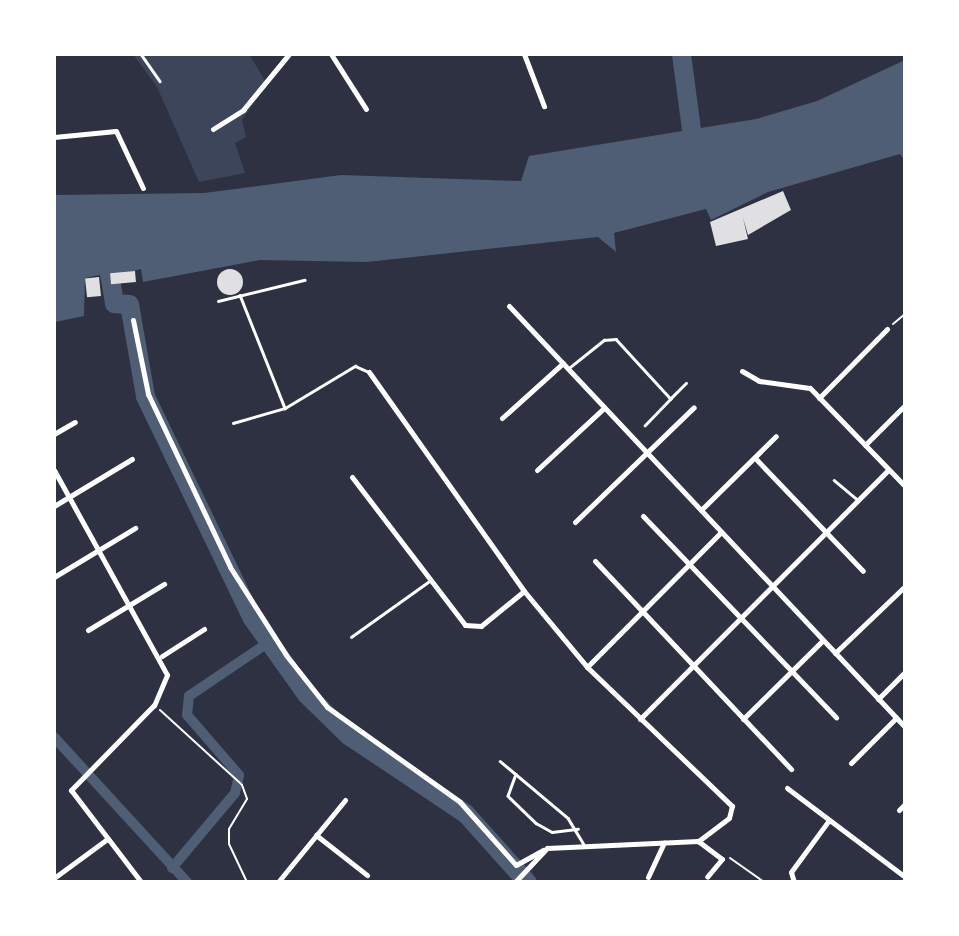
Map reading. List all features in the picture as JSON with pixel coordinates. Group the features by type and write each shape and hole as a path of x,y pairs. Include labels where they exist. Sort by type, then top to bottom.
{"street":[{"path":"213,129 243,110 289,54"},
{"path":"331,54 366,109"},
{"path":"524,54 544,106"},
{"path":"54,137 116,131 144,188"},
{"path":"509,306 905,727"},
{"path":"133,320 139,364 158,417 230,567 286,655 327,707 460,802 516,865 542,851 585,846 698,841 729,818 730,800 587,667 524,591 369,372"},
{"path":"819,398 887,329"},
{"path":"502,418 563,363"},
{"path":"742,371 759,381 804,386 905,486"},
{"path":"865,445 905,405"},
{"path":"575,522 694,407"},
{"path":"537,470 604,408"},
{"path":"54,434 75,422"},
{"path":"701,510 776,436"},
{"path":"755,457 863,571"},
{"path":"54,506 132,458"},
{"path":"54,470 162,656 167,682 154,705 71,790 141,882"},
{"path":"640,719 888,470"},
{"path":"352,477 428,582 471,628 524,591"},
{"path":"643,516 836,716"},
{"path":"54,577 135,528"},
{"path":"587,667 721,532"},
{"path":"596,561 791,769"},
{"path":"88,630 164,584"},
{"path":"835,653 905,586"},
{"path":"162,656 204,629"},
{"path":"743,719 823,640"},
{"path":"878,699 905,672"},
{"path":"851,763 896,718"},
{"path":"787,788 905,877"},
{"path":"278,882 345,800"},
{"path":"899,810 905,804"},
{"path":"794,882 791,872 829,820"},
{"path":"316,835 367,875"},
{"path":"55,880 107,839"},
{"path":"698,841 722,859 707,877"},
{"path":"648,877 664,842"},
{"path":"515,882 542,851"}],"lane":[{"path":"141,54 160,82"},
{"path":"218,300 304,280"},
{"path":"240,295 285,408"},
{"path":"569,368 613,337 671,399"},
{"path":"233,423 285,408 355,366 369,372"},
{"path":"645,426 685,383"},
{"path":"834,480 858,500"},
{"path":"351,637 428,582"},
{"path":"500,761 578,829 585,846"},
{"path":"516,774 508,796 536,823 552,832 578,829"}],"path":[{"path":"887,329 905,314"},
{"path":"154,705 242,785 247,799 229,829 229,844 247,882"},
{"path":"723,852 764,882"}],"shaded area":[{"path":"133,54 249,54 267,84 242,120 246,137 235,143 245,173 199,182 157,87"},
{"path":"905,60 905,161 900,154 768,192 711,220 706,209 614,233 616,252 598,237 367,262 260,260 143,282 141,269 101,280 100,275 85,278 84,316 55,322 54,195 204,193 341,175 521,181 529,156 756,119 817,101"}],"building":[{"path":"783,191 791,210 748,235 743,218 748,239 716,246 710,222"},
{"path":"230,269 239,273 243,282 239,291 230,295 221,291 217,282 221,273"},
{"path":"135,271 136,282 111,284 110,273"},
{"path":"99,277 101,296 87,297 85,278"}],"waterway":[{"path":"681,54 694,152"},
{"path":"106,255 114,303 129,304 145,396 252,618 306,694 348,735 465,813 527,882"},
{"path":"172,868 235,793 239,775 187,715 189,696 269,642"},
{"path":"54,737 187,882"}]}
